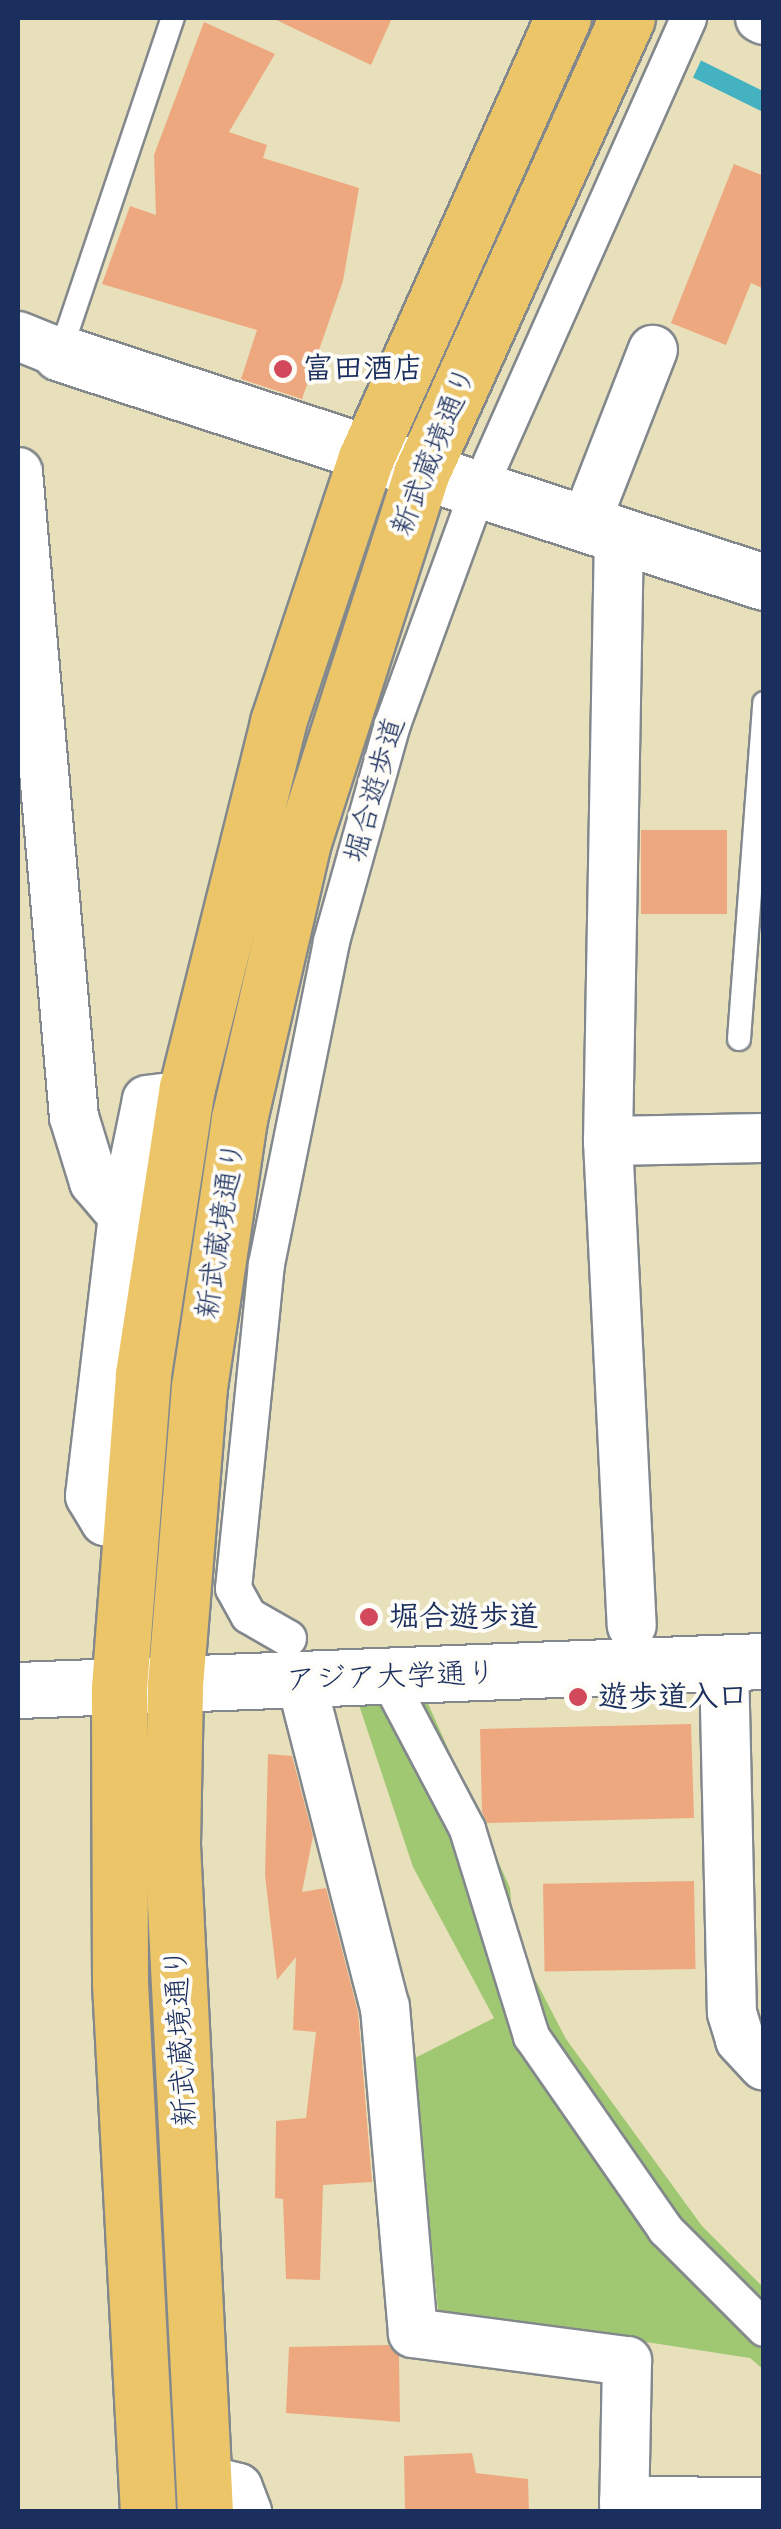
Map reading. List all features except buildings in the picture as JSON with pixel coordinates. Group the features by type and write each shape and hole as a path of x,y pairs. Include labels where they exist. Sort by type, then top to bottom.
{"main road":[{"name":"新武蔵境通り","path":"204,2495 174,1882 175,1685 198,1388 239,1119 303,842 421,474 626,84 627,18"},
{"name":"新武蔵境通り","path":"148,2512 120,1983 119,1688 128,1524 186,1095 278,722 366,458 556,33"}],"street":[{"path":"490,463 626,84 688,18"},
{"path":"39,344 366,458 764,582"},
{"path":"632,1625 608,1141 602,530 652,350"},
{"path":"18,472 32,816 74,1117 94,1182 122,1216"},
{"name":"堀合遊歩道","path":"294,1660 248,1615 232,1588 266,1264 331,941 392,724 468,516"},
{"path":"128,1524 105,1521 90,1496 122,1216 147,1100 186,1095"},
{"path":"608,1141 764,1138"},
{"path":"294,1660 385,2006 413,2332 626,2361 624,2506 764,2502"},
{"name":"アジア大学通り","path":"18,1690 175,1685 294,1660 387,1677 744,1662"},
{"path":"744,1662 732,2013 764,2066"},
{"path":"387,1677 467,1829 531,2036 665,2229 764,2328"},
{"path":"204,2495 238,2488 247,2512"}],"lane":[{"path":"39,344 173,18"},
{"path":"739,1039 764,703"}],"green space":[{"path":"357,1699 426,1699 510,1888 514,1939 566,2039 702,2226 763,2287 763,2369 750,2358 438,2310 413,2059 494,2018 413,1867"}],"water":[{"path":"572,18 615,18 763,91 763,112"}],"pier":[{"path":"567,18 626,18 703,56 691,82"}],"place":[{"name":"富田酒店","path":"283,369"},
{"name":"堀合遊歩道","path":"369,1617"},
{"name":"遊歩道入口","path":"578,1697"}]}
